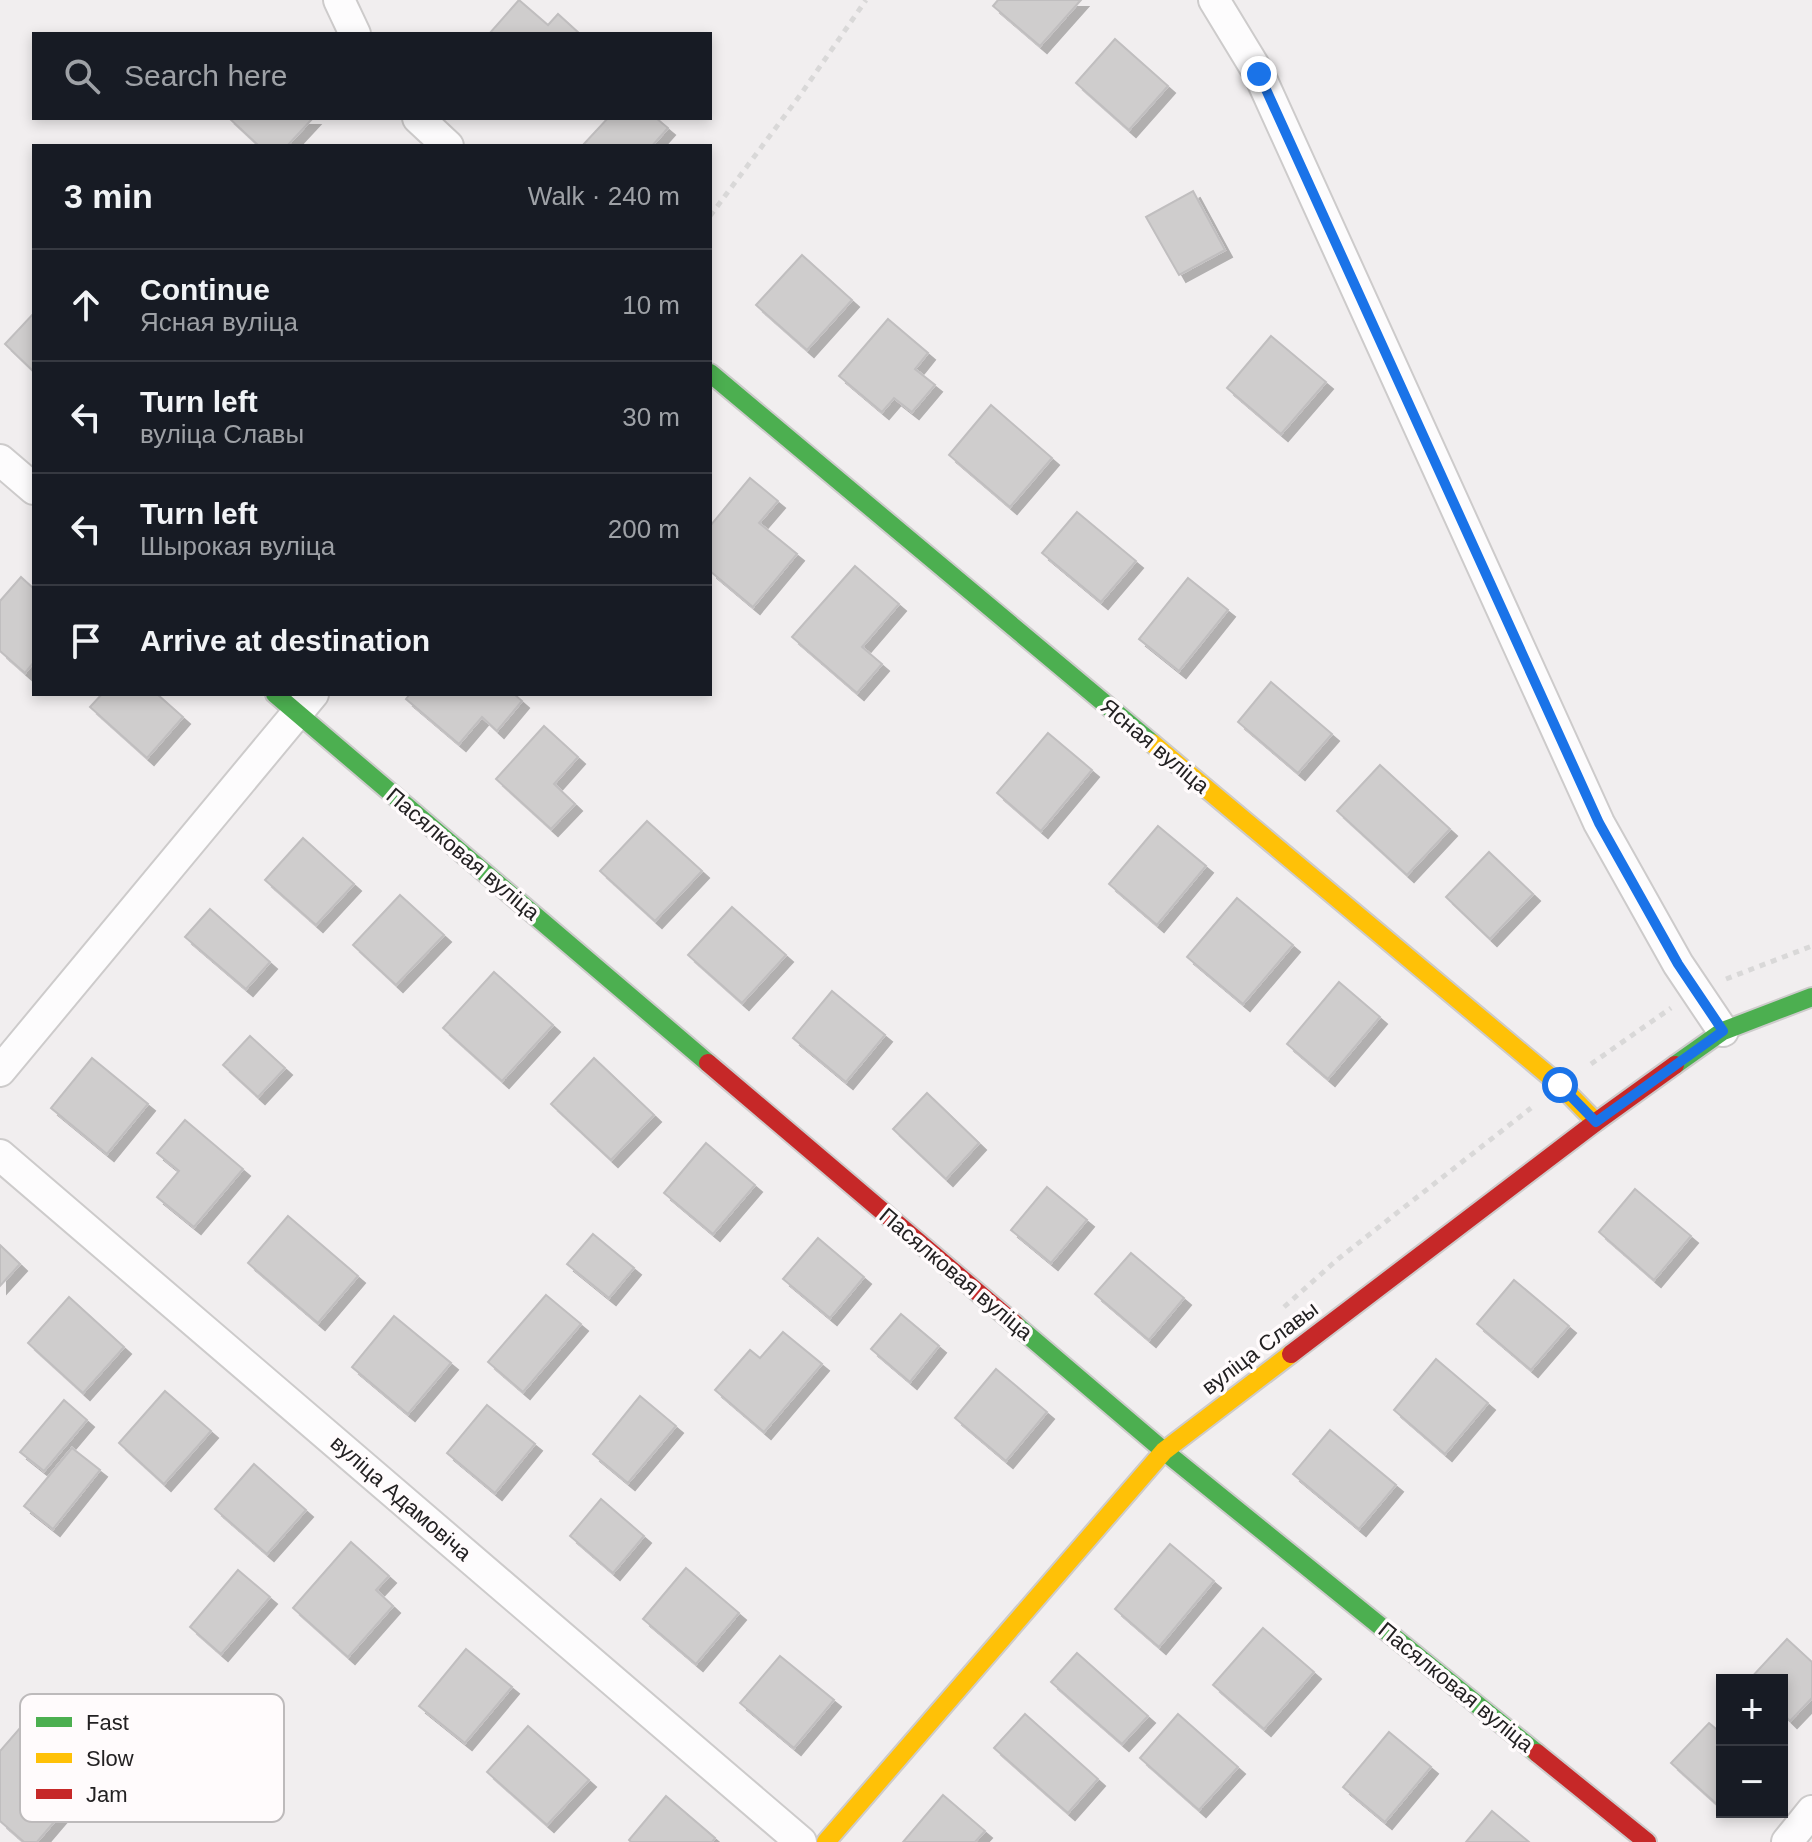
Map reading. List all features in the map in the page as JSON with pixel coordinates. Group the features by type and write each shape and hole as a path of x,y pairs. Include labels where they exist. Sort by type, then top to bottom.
{"street":[{"path":"339,0 354,32"},
{"path":"1214,0 1259,74 1599,823 1678,964 1723,1031"},
{"path":"420,120 446,144"},
{"name":"Ясная вуліца","path":"712,375 1560,1085 1596,1122"},
{"path":"0,460 32,487"},
{"path":"0,1071 295,700"},
{"name":"Пасялковая вуліца","path":"295,700 1164,1451 1647,1842"},
{"name":"вуліца Славы","path":"826,1842 1164,1451 1596,1122 1723,1031 1812,997"},
{"name":"вуліца Адамовіча","path":"0,1155 801,1842"},
{"path":"1787,1842 1812,1811"}],"path":[{"path":"712,213 866,0"}],"building":[{"path":"519,0 548,25 558,14 578,32 491,32"},
{"path":"998,0 1081,0 1040,46 993,6"},
{"path":"1115,39 1168,86 1129,130 1076,83"},
{"path":"231,120 311,120 289,144 257,144"},
{"path":"606,120 658,120 668,128 654,144 584,144"},
{"path":"1193,191 1225,250 1179,275 1146,217"},
{"path":"802,255 852,300 807,350 756,305"},
{"path":"32,315 32,370 5,344"},
{"path":"888,319 928,353 915,369 935,385 912,412 894,398 882,412 839,376"},
{"path":"1271,336 1326,382 1281,434 1227,388"},
{"path":"991,405 1052,458 1010,507 949,455"},
{"path":"750,478 778,501 759,523 797,554 753,607 712,573 712,524"},
{"path":"1077,512 1136,561 1101,602 1042,553"},
{"path":"855,566 899,604 862,647 882,664 857,693 792,637"},
{"path":"21,577 32,587 32,664 25,673 0,651 0,601"},
{"path":"1188,578 1228,610 1179,671 1139,639"},
{"path":"1271,682 1332,734 1298,773 1238,722"},
{"path":"100,696 159,696 183,717 147,758 90,707"},
{"path":"408,696 516,696 522,701 497,731 482,717 459,744 406,699"},
{"path":"544,726 578,757 554,784 575,804 551,829 496,779"},
{"path":"1048,733 1092,770 1041,831 997,793"},
{"path":"1380,765 1450,829 1407,875 1337,811"},
{"path":"647,821 702,871 655,921 600,871"},
{"path":"1158,826 1206,866 1157,925 1109,884"},
{"path":"303,838 354,884 316,925 265,880"},
{"path":"1489,852 1533,894 1490,939 1446,897"},
{"path":"400,895 444,935 396,985 353,945"},
{"path":"1237,898 1293,945 1243,1004 1187,957"},
{"path":"732,907 786,955 742,1003 688,955"},
{"path":"210,909 270,962 246,989 185,937"},
{"path":"494,972 553,1025 502,1081 443,1028"},
{"path":"1339,982 1380,1017 1328,1079 1287,1044"},
{"path":"832,991 885,1035 846,1082 793,1038"},
{"path":"250,1036 285,1068 258,1097 223,1065"},
{"path":"92,1058 148,1104 107,1154 51,1108"},
{"path":"594,1058 654,1115 611,1160 551,1104"},
{"path":"927,1093 979,1143 946,1179 893,1129"},
{"path":"185,1120 243,1169 194,1227 157,1197 179,1171 157,1153"},
{"path":"706,1143 755,1185 713,1234 664,1193"},
{"path":"1047,1187 1087,1220 1051,1263 1011,1230"},
{"path":"1635,1189 1691,1236 1654,1280 1599,1232"},
{"path":"288,1216 358,1276 318,1323 248,1263"},
{"path":"593,1234 634,1268 609,1298 567,1264"},
{"path":"818,1238 864,1277 830,1318 783,1279"},
{"path":"0,1245 20,1264 0,1286"},
{"path":"1131,1253 1184,1298 1149,1340 1095,1294"},
{"path":"1514,1280 1569,1326 1531,1370 1477,1324"},
{"path":"546,1295 581,1324 523,1392 488,1362"},
{"path":"69,1297 124,1347 83,1393 28,1343"},
{"path":"901,1314 939,1346 910,1382 871,1349"},
{"path":"394,1316 451,1363 408,1414 352,1367"},
{"path":"783,1332 822,1364 764,1432 715,1390 750,1350 760,1358"},
{"path":"1436,1359 1488,1403 1445,1454 1394,1410"},
{"path":"996,1369 1047,1412 1006,1461 955,1418"},
{"path":"165,1391 211,1431 164,1484 119,1443"},
{"path":"640,1396 676,1426 628,1483 593,1454"},
{"path":"64,1400 87,1420 44,1471 20,1452"},
{"path":"487,1405 535,1444 495,1493 447,1453"},
{"path":"1330,1430 1396,1485 1359,1529 1293,1474"},
{"path":"72,1448 100,1470 53,1529 24,1506"},
{"path":"254,1464 306,1510 267,1554 215,1509"},
{"path":"601,1499 644,1536 613,1573 570,1536"},
{"path":"351,1542 389,1576 376,1590 393,1606 348,1657 293,1608"},
{"path":"1170,1544 1214,1581 1159,1647 1115,1609"},
{"path":"686,1568 739,1613 696,1664 643,1619"},
{"path":"238,1570 270,1597 221,1654 190,1627"},
{"path":"1263,1628 1314,1672 1264,1729 1213,1685"},
{"path":"1787,1639 1812,1662 1812,1698 1790,1721 1788,1674 1755,1674"},
{"path":"466,1649 512,1687 465,1743 419,1706"},
{"path":"1077,1653 1148,1716 1122,1744 1051,1682"},
{"path":"780,1656 834,1700 794,1748 740,1703"},
{"path":"1025,1714 1098,1779 1068,1813 994,1748"},
{"path":"1178,1714 1238,1767 1199,1810 1140,1758"},
{"path":"1709,1723 1716,1729 1716,1803 1671,1763"},
{"path":"528,1726 589,1780 547,1825 487,1772"},
{"path":"20,1728 20,1822 54,1822 37,1842 24,1842 0,1821 0,1751"},
{"path":"1389,1732 1431,1767 1385,1822 1343,1787"},
{"path":"943,1795 985,1831 975,1842 903,1842"},
{"path":"666,1796 715,1838 712,1842 629,1840"},
{"path":"1492,1811 1529,1842 1466,1842"}],"traffic: fast":[{"path":"712,375 1152,743"},
{"path":"277,696 708,1063"},
{"path":"1675,1065 1723,1031 1812,997"},
{"path":"1015,1324 1164,1451 1537,1753"}],"traffic: slow":[{"path":"1152,743 1560,1085 1596,1122"},
{"path":"826,1842 1164,1451 1291,1354"}],"traffic: jam":[{"path":"708,1063 1015,1324"},
{"path":"1291,1354 1675,1065"},
{"path":"1537,1753 1647,1842"}],"route":[{"path":"1259,74 1599,823 1678,964 1723,1031 1596,1122 1560,1085"}]}
